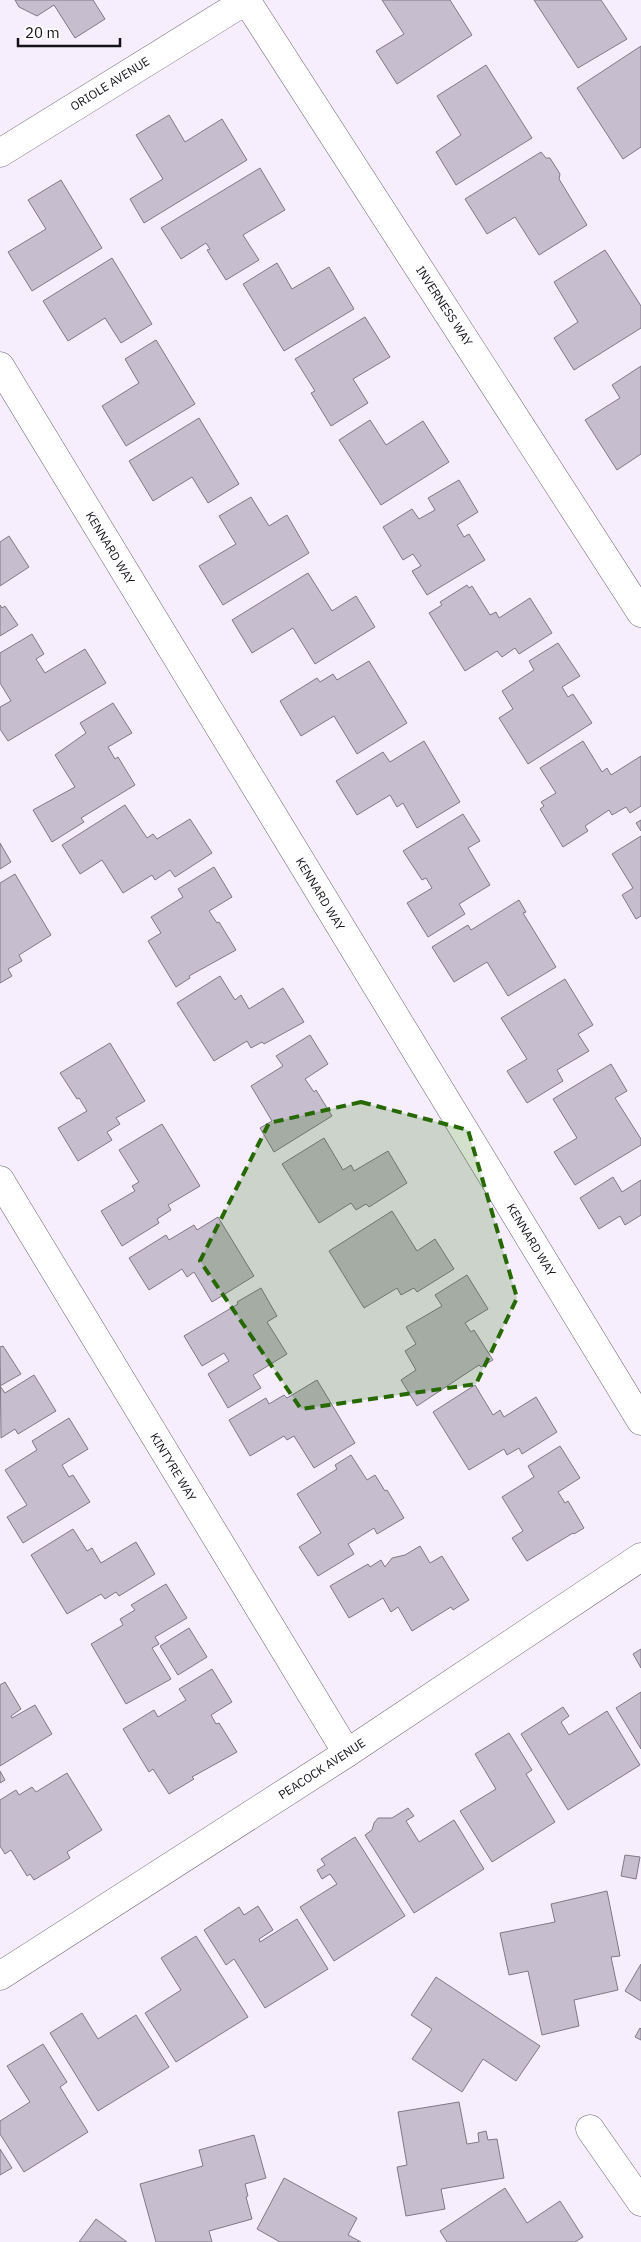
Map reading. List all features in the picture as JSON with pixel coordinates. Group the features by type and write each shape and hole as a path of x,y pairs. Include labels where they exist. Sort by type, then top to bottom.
{"street":[{"name":"ORIOLE AVENUE","path":"0,153 247,0"},
{"name":"INVERNESS WAY","path":"247,0 638,602"},
{"name":"KENNARD WAY","path":"0,366 641,1421"},
{"name":"KINTYRE WAY","path":"0,1180 347,1753"},
{"name":"PEACOCK AVENUE","path":"0,1976 347,1753 641,1557"},
{"path":"590,2129 641,2202"}],"highlighted area":[{"path":"361,1102 468,1130 517,1298 476,1384 301,1409 200,1261 269,1123"}],"building":[{"path":"15,0 93,0 105,19 75,38 54,5 37,16 19,7"},
{"path":"382,0 450,0 472,35 397,84 376,51 404,34"},
{"path":"534,0 601,0 627,39 578,68"},
{"path":"641,46 641,147 623,159 577,88"},
{"path":"486,65 532,138 456,185 436,152 461,135 437,96"},
{"path":"169,115 185,142 222,119 247,160 144,223 130,199 163,179 136,135"},
{"path":"541,152 546,158 550,158 560,174 559,179 587,225 539,255 515,217 487,234 465,199"},
{"path":"260,168 285,210 243,235 259,260 226,280 207,250 210,249 206,243 181,259 161,228"},
{"path":"61,180 102,248 32,291 8,252 46,229 28,200"},
{"path":"605,250 641,306 641,328 574,370 554,338 578,322 554,282"},
{"path":"112,258 152,324 121,343 105,318 68,341 43,301"},
{"path":"277,263 292,289 329,267 354,309 284,351 243,284"},
{"path":"365,317 390,357 353,379 368,403 331,426 311,393 315,391 295,359"},
{"path":"156,340 195,404 126,446 102,406 139,383 125,359"},
{"path":"641,366 641,454 617,470 585,420 620,398 612,385"},
{"path":"199,418 239,484 208,503 192,477 153,501 129,461"},
{"path":"370,420 386,445 423,421 449,462 381,505 339,440"},
{"path":"459,480 478,512 457,525 464,537 469,534 485,560 427,595 412,571 421,566 413,554 403,560 383,527 412,509 419,519 435,510 428,498"},
{"path":"251,497 269,526 287,515 309,553 223,605 199,566 236,544 219,516"},
{"path":"9,536 29,567 0,586 0,542"},
{"path":"308,573 332,611 356,596 375,627 315,664 293,628 252,653 232,620"},
{"path":"467,585 469,588 472,586 490,615 496,612 499,618 530,598 552,633 519,654 515,648 502,657 497,651 465,671 429,613 442,605 440,602"},
{"path":"0,605 2,608 5,606 18,625 0,636"},
{"path":"32,634 44,654 36,659 45,673 85,649 106,683 8,741 0,729 0,707 11,701 0,683 0,653"},
{"path":"558,643 580,676 562,687 568,697 573,694 592,723 528,764 499,718 513,709 502,691 534,670 529,661"},
{"path":"369,661 407,723 357,754 334,716 301,736 280,701 317,678 320,682 333,674 337,680"},
{"path":"113,703 132,733 108,747 115,759 118,757 135,785 81,818 84,822 52,842 33,810 75,787 55,755 86,733 80,723"},
{"path":"424,741 460,802 417,828 403,803 397,807 390,795 357,815 336,781 383,752 390,762"},
{"path":"583,741 602,772 607,768 611,775 641,756 641,806 630,813 626,807 612,815 609,810 585,826 588,831 563,847 540,809 544,806 541,802 556,793 540,768"},
{"path":"125,805 147,838 153,834 157,839 190,819 212,853 175,877 170,870 155,880 152,875 123,893 102,860 80,874 62,845"},
{"path":"463,814 480,841 468,848 490,885 459,904 465,914 428,937 407,903 432,888 426,878 422,880 403,851"},
{"path":"641,820 641,831 636,823"},
{"path":"641,836 641,916 636,919 622,895 633,888 612,854"},
{"path":"0,843 11,862 0,869"},
{"path":"214,867 232,897 209,911 217,923 219,922 236,950 189,976 190,978 176,987 148,941 161,933 151,917 183,897 178,889"},
{"path":"15,874 51,935 19,955 22,961 8,969 12,976 0,983 0,883"},
{"path":"519,900 526,912 523,913 556,967 508,996 487,962 454,982 432,947 468,925 471,930"},
{"path":"220,976 235,1000 241,995 249,1009 283,988 304,1022 264,1044 262,1042 251,1048 247,1041 214,1061 177,1003"},
{"path":"565,979 593,1025 578,1034 589,1051 557,1070 563,1081 527,1103 507,1071 527,1059 501,1018"},
{"path":"310,1035 328,1064 305,1079 314,1092 316,1090 332,1116 274,1152 260,1128 272,1121 251,1086 283,1066 276,1056"},
{"path":"110,1043 145,1101 116,1118 120,1124 107,1132 112,1140 78,1161 58,1128 87,1111 60,1073"},
{"path":"611,1064 627,1091 615,1098 641,1139 641,1145 575,1185 554,1152 577,1138 553,1099"},
{"path":"162,1124 200,1186 168,1205 171,1210 157,1219 159,1223 122,1246 101,1211 135,1191 132,1186 139,1182 119,1150"},
{"path":"324,1138 343,1170 351,1165 354,1171 388,1151 407,1183 369,1207 366,1204 356,1210 351,1203 319,1223 282,1164"},
{"path":"613,1177 622,1192 641,1180 641,1215 625,1225 620,1216 599,1229 580,1198"},
{"path":"392,1211 417,1251 435,1239 454,1269 417,1292 414,1288 401,1295 397,1288 364,1308 329,1251"},
{"path":"218,1217 254,1276 212,1302 194,1272 187,1277 182,1269 149,1290 129,1258 166,1235 169,1240 194,1225 197,1230"},
{"path":"467,1275 488,1309 465,1323 471,1332 474,1330 493,1360 481,1367 479,1365 417,1406 401,1380 416,1370 405,1351 416,1344 406,1327 442,1306 435,1295"},
{"path":"261,1288 277,1316 267,1322 287,1354 253,1375 261,1388 228,1408 208,1374 229,1361 224,1353 202,1366 184,1336"},
{"path":"3,1346 21,1374 0,1386 0,1347"},
{"path":"34,1375 56,1411 18,1434 15,1429 1,1438 0,1387 5,1393"},
{"path":"317,1380 355,1443 314,1468 294,1436 287,1440 284,1436 250,1456 229,1420 266,1398 269,1404 284,1395 287,1398"},
{"path":"475,1385 493,1415 500,1410 504,1417 536,1397 557,1432 522,1454 519,1448 507,1455 504,1449 469,1470 433,1412"},
{"path":"69,1418 88,1449 62,1465 69,1477 73,1475 90,1502 23,1543 7,1517 27,1505 5,1470 37,1450 32,1441"},
{"path":"560,1446 580,1478 558,1492 565,1503 568,1501 584,1528 527,1561 512,1538 523,1531 502,1497 534,1477 528,1466"},
{"path":"351,1455 367,1480 375,1475 385,1491 387,1490 404,1518 377,1534 374,1528 348,1544 354,1554 318,1576 299,1547 321,1533 297,1494 337,1469 335,1465"},
{"path":"73,1529 87,1551 92,1548 101,1563 136,1542 155,1574 119,1596 116,1592 105,1599 101,1594 67,1614 31,1555"},
{"path":"420,1546 430,1563 442,1556 469,1600 453,1610 451,1607 412,1631 398,1607 391,1612 383,1598 349,1618 330,1586 368,1564 370,1567 381,1560 385,1567 392,1558 405,1555"},
{"path":"166,1584 187,1618 155,1637 159,1644 152,1648 171,1679 126,1704 91,1644 123,1625 120,1619 135,1610 131,1605"},
{"path":"189,1628 207,1657 178,1675 160,1646"},
{"path":"641,1649 641,1668 633,1654"},
{"path":"212,1669 232,1702 211,1715 216,1724 219,1723 237,1752 192,1777 194,1779 169,1794 153,1769 149,1772 123,1729 154,1710 158,1717 186,1700 179,1689"},
{"path":"5,1682 21,1709 11,1716 12,1718 35,1705 52,1734 0,1766 0,1685"},
{"path":"641,1692 641,1749 616,1708"},
{"path":"563,1707 569,1716 561,1722 569,1735 607,1711 640,1765 568,1810 521,1734"},
{"path":"509,1733 532,1770 526,1774 555,1822 492,1862 460,1811 496,1789 475,1754"},
{"path":"0,1771 5,1780 0,1783"},
{"path":"67,1773 102,1830 67,1852 70,1858 34,1880 30,1874 27,1876 11,1850 5,1854 0,1846 0,1800 16,1790 19,1795 32,1787 36,1792"},
{"path":"408,1808 414,1816 406,1821 419,1842 454,1820 484,1869 414,1913 365,1835 372,1830 378,1818 392,1818"},
{"path":"355,1837 405,1916 334,1961 300,1907 337,1884 330,1874 322,1879 317,1870 325,1865 321,1859"},
{"path":"625,1855 640,1857 636,1879 621,1876"},
{"path":"607,1891 620,1956 611,1957 618,1990 574,2000 579,2026 542,2035 528,1971 509,1975 500,1933 555,1922 551,1904"},
{"path":"258,1906 273,1930 259,1939 260,1942 297,1919 328,1969 265,2008 234,1959 226,1965 204,1930 239,1907 244,1915"},
{"path":"196,1936 248,2017 176,2062 145,2013 181,1990 161,1958"},
{"path":"641,1964 641,2001 625,1991"},
{"path":"436,1977 540,2046 516,2081 483,2059 462,2092 412,2059 432,2029 411,2015"},
{"path":"82,2013 98,2039 136,2015 169,2067 98,2111 50,2033"},
{"path":"641,2029 641,2040 635,2037"},
{"path":"43,2044 67,2082 60,2087 88,2132 24,2172 0,2134 0,2121 30,2102 7,2066"},
{"path":"459,2102 467,2144 479,2142 478,2133 486,2131 488,2140 497,2139 504,2178 441,2189 445,2209 406,2216 397,2167 407,2165 398,2112"},
{"path":"254,2135 266,2178 245,2184 248,2196 246,2197 252,2219 209,2231 212,2242 156,2242 140,2184 203,2166 199,2150"},
{"path":"0,2149 12,2168 0,2175"},
{"path":"284,2178 357,2218 348,2235 361,2242 280,2242 257,2229"},
{"path":"505,2188 527,2223 560,2201 583,2237 575,2242 447,2242 440,2231"},
{"path":"96,2219 127,2242 79,2242"}]}
